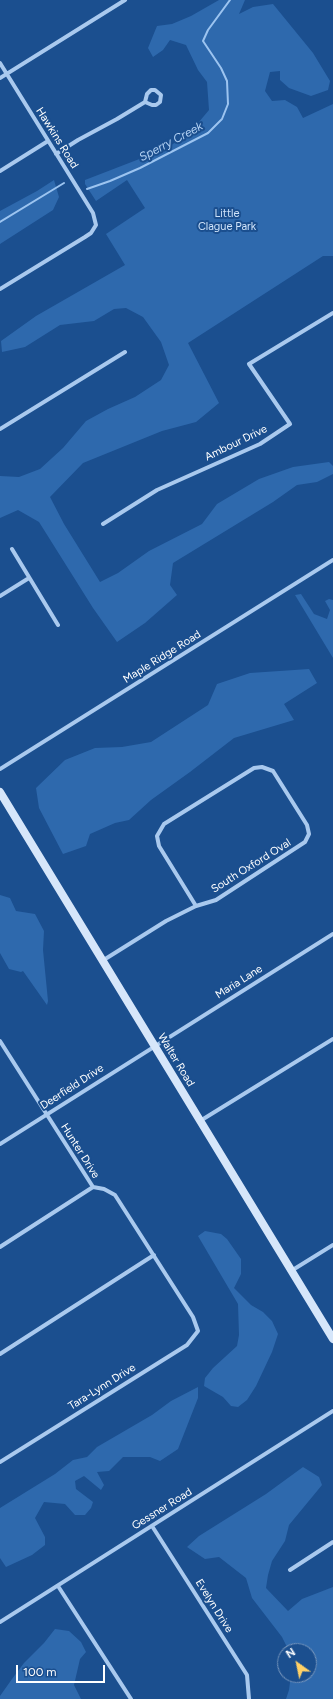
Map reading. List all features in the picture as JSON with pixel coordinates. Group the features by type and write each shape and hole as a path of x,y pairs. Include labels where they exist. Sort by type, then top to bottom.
{"street":[{"path":"0,78 125,0"},
{"name":"Hawkins Road","path":"0,63 93,213 96,224 90,233 85,237 0,289"},
{"path":"56,154 145,102"},
{"path":"0,171 48,141"},
{"name":"Ambour Drive","path":"103,524 157,490 260,444 290,424 249,364 333,313"},
{"path":"0,429 125,352"},
{"path":"12,549 58,624"},
{"name":"Maple Ridge Road","path":"0,769 333,560"},
{"path":"0,596 29,578"},
{"name":"South Oxford Oval","path":"102,961 166,921 196,906 216,900 305,842 308,834 307,825 273,771 262,767 254,768 164,824 157,836 159,846 196,906"},
{"name":"Walter Road","path":"0,792 333,1339"},
{"name":"Maria Lane","path":"154,1046 333,934"},
{"path":"200,1121 333,1039"},
{"name":"Hunter Drive","path":"0,1041 93,1187 104,1189 115,1194 194,1317"},
{"name":"Deerfield Drive","path":"0,1144 154,1046"},
{"path":"0,1247 93,1187"},
{"path":"291,1271 333,1245"},
{"path":"0,1354 154,1255"},
{"name":"Tara-Lynn Drive","path":"0,1462 187,1345 198,1331 194,1317"},
{"name":"Gessner Road","path":"0,1622 333,1411"},
{"name":"Evelyn Drive","path":"152,1526 247,1675 249,1699"},
{"path":"290,1570 333,1542"},
{"path":"58,1586 131,1699"}],"green space":[{"name":"Little Clague Park","path":"219,0 245,0 239,14 253,7 273,4 313,53 330,81 328,90 311,96 289,88 280,80 280,71 270,72 265,91 272,101 285,100 297,107 303,118 333,104 333,256 323,256 188,343 219,403 196,422 162,431 83,463 50,497 64,524 100,582 118,573 149,551 202,524 217,504 259,479 293,467 329,462 333,466 333,474 317,482 297,485 273,502 173,563 170,585 177,595 145,623 117,642 93,608 39,522 18,510 0,518 0,476 19,477 40,469 63,448 86,421 135,397 161,380 169,365 161,342 143,317 126,308 114,309 94,321 60,325 25,347 2,352 1,341 36,316 125,265 106,234 145,208 127,180 96,201 85,184 85,180 156,154 188,135 209,110 207,82 198,70 186,45 170,40 163,50 153,57 148,48 157,26 172,24 191,16"},
{"path":"54,180 59,197 53,210 0,244 0,211"},
{"path":"301,594 314,614 327,619 330,610 325,601 329,599 333,600 333,658 295,595"},
{"path":"309,669 317,683 284,704 294,720 234,738 151,800 129,820 115,823 90,834 86,846 63,854 39,808 36,788 65,760 95,748 122,747 151,742 208,705 217,684 250,673"},
{"path":"0,895 10,898 16,911 35,914 44,931 43,950 48,1001 47,1005 23,971 21,972 9,969 0,953"},
{"path":"205,1231 221,1234 227,1239 241,1259 241,1274 234,1288 251,1305 263,1312 272,1321 278,1334 272,1352 256,1386 247,1400 238,1407 231,1406 223,1397 204,1386 205,1378 213,1368 237,1346 239,1335 238,1304 198,1236"},
{"path":"198,1387 198,1398 178,1449 160,1461 150,1457 123,1457 109,1471 97,1472 104,1485 101,1490 84,1476 75,1481 76,1489 93,1502 91,1508 85,1515 75,1515 65,1504 44,1502 35,1518 45,1537 45,1545 32,1555 6,1567 0,1558 0,1508 55,1474 73,1460 87,1457 97,1447 152,1415 171,1401"},
{"path":"303,1467 319,1477 322,1485 289,1525 285,1541 272,1561 266,1588 288,1611 302,1599 333,1587 333,1699 286,1699 290,1683 317,1683 317,1643 285,1643 252,1598 246,1578 219,1557 205,1559 187,1547 199,1536 266,1494"},
{"path":"55,1629 69,1631 81,1642 86,1652 80,1659 74,1685 81,1699 0,1699 0,1696 24,1663 44,1643"}],"waterway":[{"name":"Sperry Creek","path":"87,189 140,168 208,133 222,119 228,104 227,81 221,68 203,41 208,30 230,0"},
{"name":"Sperry Creek","path":"0,222 64,183"}]}
